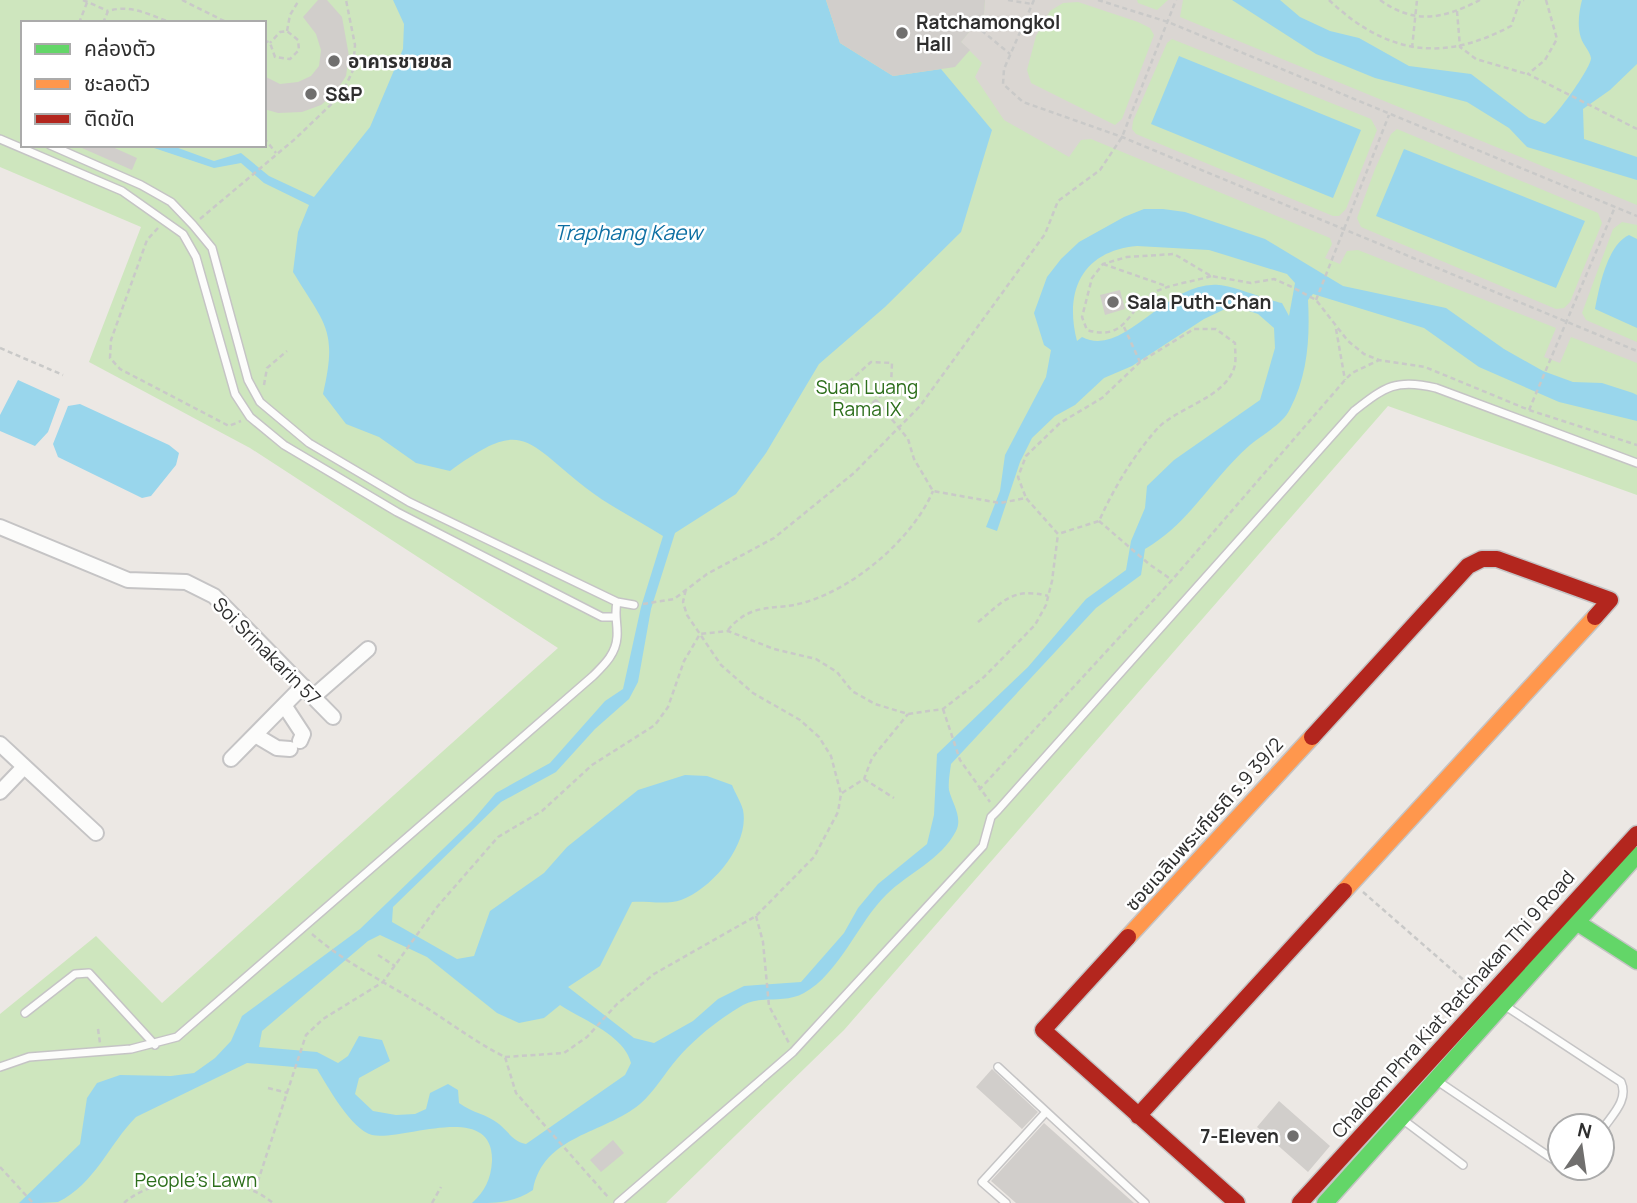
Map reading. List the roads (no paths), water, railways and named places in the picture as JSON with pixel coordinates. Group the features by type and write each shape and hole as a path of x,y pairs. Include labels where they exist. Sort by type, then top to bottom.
{"street":[{"name":"Soi Srinakarin 57","path":"0,527 128,580 186,582 214,596 333,717"},
{"name":"ซอยเฉลิมพระเกียรติ ร.9 39/2","path":"1139,1116 1610,600 1497,559 1482,559 1468,566 1044,1030 1139,1116 1237,1203"},
{"path":"231,759 285,705 368,649"},
{"path":"255,735 277,748 295,745 303,734 285,705"},
{"path":"0,744 96,833"},
{"path":"0,792 24,766"},
{"name":"Chaloem Phra Kiat Ratchakan Thi 9 Road","path":"1300,1203 1637,834"},
{"name":"Chaloem Phra Kiat Ratchakan Thi 9 Road","path":"1325,1203 1636,857"},
{"path":"1563,914 1637,961"}],"lane":[{"path":"0,139 122,191 183,234 196,257 235,394 250,417 285,445 397,512 602,617 613,617"},
{"path":"55,147 141,185 171,202 193,225 212,248 248,380 260,402 309,443 408,502 617,602 634,605"},
{"path":"618,1203 793,1052 983,846 991,817 1354,411 1390,385 1412,382 1436,388 1637,463"},
{"path":"0,1067 29,1057 155,1045 177,1037 593,676 611,658 617,637 613,617 617,602"},
{"path":"25,1013 75,974 89,973 155,1045"},
{"path":"1504,1005 1620,1082 1625,1090 1623,1100 1615,1112"},
{"path":"998,1067 1145,1203"},
{"path":"1435,1080 1546,1155"},
{"path":"1006,1203 982,1182 1046,1112"},
{"path":"1401,1118 1463,1166"}],"water":[{"name":"Traphang Kaew","path":"393,0 826,0 840,43 893,76 941,69 992,130 961,232 885,307 819,364 766,453 736,494 675,533 651,609 638,682 629,699 595,729 556,772 501,802 393,907 392,922 457,959 474,956 490,911 544,873 567,847 638,790 685,775 707,776 732,785 743,810 744,823 735,851 726,864 705,886 681,900 664,903 632,902 600,966 568,987 634,1038 654,1043 693,1021 718,999 744,986 801,982 844,933 858,908 878,884 927,844 934,815 937,754 1028,667 1086,599 1126,570 1131,541 1145,508 1147,486 1174,460 1260,400 1275,348 1274,328 1258,314 1243,309 1223,310 1204,319 1132,366 1104,378 1075,405 1055,416 1032,438 1020,462 997,531 986,527 1000,491 1005,455 1046,377 1051,350 1044,345 1034,313 1047,277 1079,242 1144,209 1185,212 1265,239 1343,286 1446,308 1504,349 1543,371 1573,382 1602,383 1633,393 1637,395 1637,421 1559,402 1479,367 1424,328 1313,294 1308,300 1308,342 1301,383 1287,414 1236,458 1175,526 1145,549 1141,575 1096,608 951,764 949,790 958,815 958,826 950,841 886,895 828,973 816,984 804,993 789,998 750,1002 716,1023 684,1051 640,1104 577,1138 549,1158 539,1172 533,1190 511,1200 472,1203 487,1184 492,1161 489,1142 478,1132 463,1127 444,1127 386,1136 372,1135 348,1116 317,1069 247,1063 136,1117 82,1185 58,1202 19,1203 80,1144 87,1098 97,1083 120,1075 171,1076 194,1073 215,1058 231,1041 242,1016 360,929 472,821 496,793 550,763 605,701 623,689 641,607 663,536 595,495 535,447 523,441 509,440 493,444 450,471 416,463 379,437 346,424 323,394 329,355 326,328 293,272 298,232 309,205 264,183 241,163 214,168 151,147 176,147 214,161 241,153 269,176 314,197 370,127 403,49 404,24","holes":["1137,246 1209,250 1287,274 1295,283 1289,316 1282,303 1225,286 1200,287 1181,294 1114,337 1098,341 1082,337 1077,341 1073,306 1076,290 1090,265 1103,256 1118,249","380,935 427,957 497,1013 519,1023 544,1018 560,1005 602,1029 627,1053 631,1063 625,1075 526,1144 514,1139 494,1121 459,1103 458,1090 448,1084 430,1093 426,1109 415,1114 396,1115 373,1111 355,1094 359,1078 390,1061 382,1040 359,1036 348,1056 338,1063 317,1052 259,1047 262,1031 368,941"]},
{"path":"1232,0 1280,0 1300,17 1330,31 1359,38 1409,66 1471,74 1529,118 1545,124 1556,114 1590,63 1591,58 1579,29 1582,0 1637,0 1637,64 1610,90 1583,109 1584,139 1637,157 1637,180 1527,147 1509,128 1467,102 1375,78 1316,54"},
{"path":"1179,56 1361,130 1333,198 1151,124"},
{"path":"1404,149 1585,221 1556,288 1376,216"},
{"path":"1629,235 1637,239 1637,328 1595,309 1610,257 1621,240"},
{"path":"18,380 60,399 48,432 35,446 0,431 0,415"},
{"path":"80,404 169,445 179,453 176,465 151,496 142,498 58,457 53,444 68,406"}],"place":[{"name":"Ratchamongkol Hall","path":"902,33"},
{"name":"อาคารชายชล","path":"334,61"},
{"name":"S&P","path":"311,94"},
{"name":"Sala Puth-Chan","path":"1113,302"},
{"name":"7-Eleven","path":"1293,1136"}],"park label":[{"name":"Suan Luang Rama IX","path":"867,398"},
{"name":"People’s Lawn","path":"196,1180"}]}
